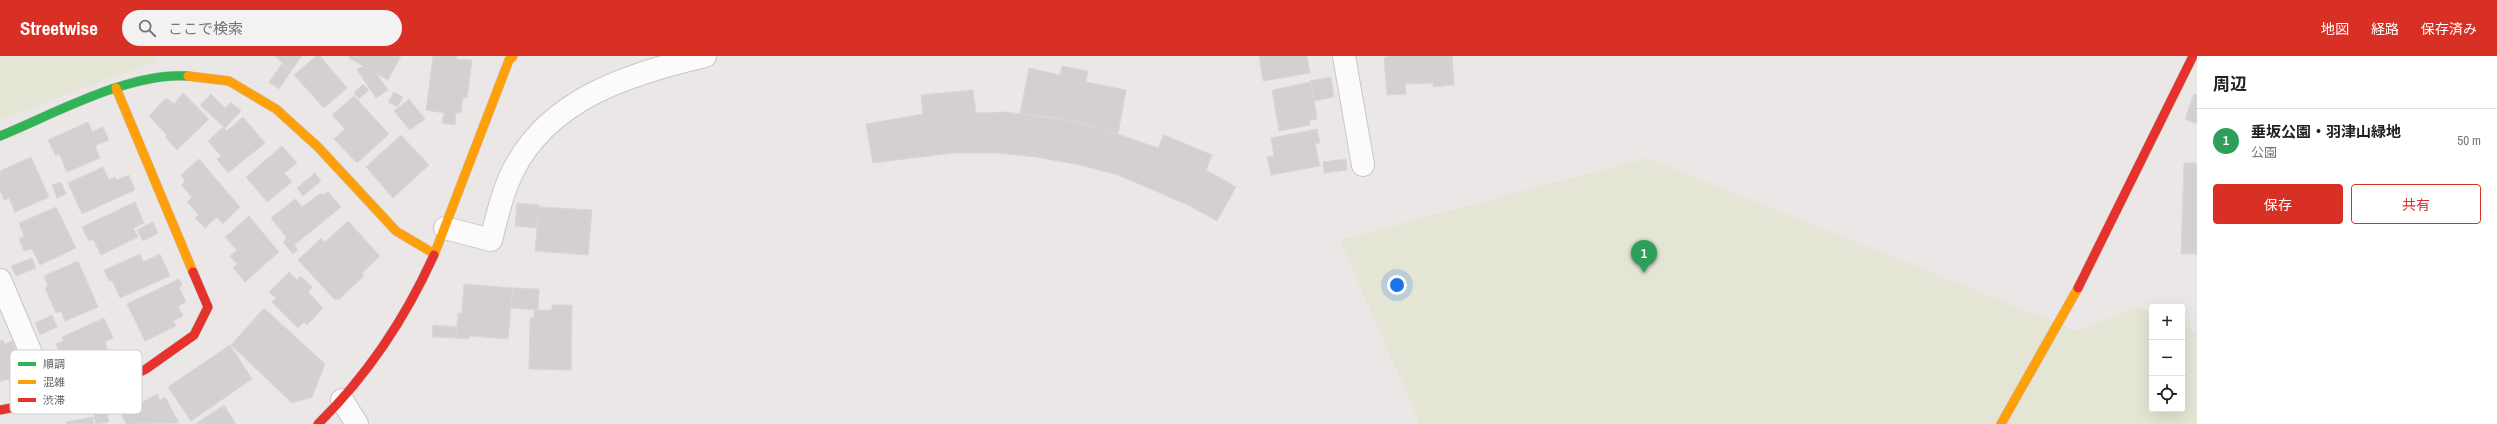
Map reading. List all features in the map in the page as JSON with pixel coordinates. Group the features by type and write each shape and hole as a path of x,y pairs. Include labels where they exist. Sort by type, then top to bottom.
{"street":[{"path":"445,228 491,240 501,200 513,170 530,145 552,120 612,83 664,66 705,56"},
{"path":"1344,56 1363,165"},
{"path":"2001,424 2071,302 2193,56"},
{"path":"318,424 342,400 374,360 410,305 445,228 509,58"},
{"path":"0,136 116,88 154,77 186,76 229,81 249,91 276,109 318,148 396,231 433,253"},
{"path":"116,88 208,307 194,335 142,371"},
{"path":"0,280 30,350"},
{"path":"342,400 357,424"},
{"path":"0,410 10,408"}],"green space":[{"path":"0,56 155,56 155,61 0,120"},
{"path":"1647,158 2077,331 2137,307 2149,312 2149,412 2185,412 2185,327 2197,333 2197,424 1420,424 1340,240"}],"building":[{"path":"275,56 302,56 291,71"},
{"path":"316,56 320,56 347,88 324,108 294,75"},
{"path":"349,56 401,56 388,80 349,58"},
{"path":"433,56 457,56 456,59 472,60 467,98 463,97 461,113 456,113 455,125 442,123 444,113 426,110"},
{"path":"1259,56 1307,56 1310,73 1263,81"},
{"path":"1390,56 1452,56 1454,85 1433,87 1433,83 1405,84 1406,94 1387,95 1384,58"},
{"path":"282,64 291,71 279,89 269,82"},
{"path":"363,66 376,73 388,90 376,98 357,70"},
{"path":"1062,66 1088,71 1086,82 1126,90 1118,134 1079,122 1020,114 1029,68 1060,75"},
{"path":"1331,77 1334,97 1314,101 1310,81"},
{"path":"1311,82 1317,119 1309,121 1310,125 1279,131 1272,90"},
{"path":"363,84 369,90 359,99 354,93"},
{"path":"973,90 976,113 1004,112 1058,118 1097,127 1158,148 1164,135 1212,155 1206,170 1236,187 1217,221 1188,205 1118,175 1080,165 1036,157 996,153 953,153 873,163 866,124 923,114 921,95"},
{"path":"394,92 403,97 397,107 388,102"},
{"path":"183,93 209,119 177,150 165,137 167,135 149,116 166,98 174,104"},
{"path":"211,94 225,108 215,119 200,105"},
{"path":"2194,94 2197,95 2197,124 2185,119"},
{"path":"354,96 389,134 357,163 334,139 345,129 332,115"},
{"path":"409,99 425,119 410,130 394,111"},
{"path":"231,102 241,111 225,128 215,119"},
{"path":"243,117 265,143 228,173 217,159 221,156 208,141 223,127 227,131"},
{"path":"88,122 92,132 103,127 109,140 95,146 100,158 67,172 59,154 56,156 48,140"},
{"path":"1317,129 1320,143 1315,144 1320,166 1271,175 1267,157 1274,156 1271,138"},
{"path":"401,135 429,165 393,198 366,167"},
{"path":"282,146 297,163 284,173 292,182 267,202 246,177"},
{"path":"31,157 49,197 15,212 9,198 4,200 0,191 0,171"},
{"path":"199,159 240,207 223,224 217,217 205,228 195,218 199,215 187,202 192,197 181,185 185,181 181,175"},
{"path":"1346,159 1347,170 1324,173 1323,162"},
{"path":"2184,163 2197,163 2197,254 2181,254"},
{"path":"103,167 109,180 115,177 117,180 129,175 135,190 82,214 68,183"},
{"path":"315,173 321,181 303,196 297,188"},
{"path":"61,182 66,194 57,198 52,185"},
{"path":"328,192 341,207 294,245 298,250 293,254 283,242 287,238 271,218 295,199 302,207 321,193 323,195"},
{"path":"135,202 144,223 133,228 138,237 101,255 93,239 89,241 82,227"},
{"path":"517,203 539,205 537,228 515,226"},
{"path":"56,207 76,248 40,265 32,249 24,251 19,239 24,236 19,223"},
{"path":"539,207 592,210 588,255 535,251"},
{"path":"249,216 279,252 245,282 233,268 237,264 230,256 237,250 225,237"},
{"path":"348,221 380,256 362,273 364,276 338,300 336,298 335,300 298,260 321,238 325,242"},
{"path":"153,222 158,233 143,241 137,230"},
{"path":"140,254 143,262 160,254 170,276 120,298 112,280 109,281 104,270"},
{"path":"32,258 36,268 16,276 11,266"},
{"path":"78,261 98,307 65,321 61,311 56,313 45,288 48,286 44,276"},
{"path":"289,272 297,280 301,276 312,287 308,292 323,308 307,325 304,322 298,328 272,302 276,298 269,292"},
{"path":"179,279 182,285 179,287 186,302 178,306 183,316 173,321 176,326 145,341 127,304"},
{"path":"464,284 513,288 508,339 470,336 469,339 456,338 458,313 462,313"},
{"path":"513,288 539,289 538,310 511,308"},
{"path":"552,305 572,305 571,370 529,369 530,318 534,318 534,310 552,310"},
{"path":"264,308 325,364 312,397 292,403 231,345"},
{"path":"52,315 57,327 40,335 35,323"},
{"path":"104,318 113,338 105,342 107,349 104,350 59,350 56,344 64,341 62,337"},
{"path":"433,325 457,327 456,338 432,337"},
{"path":"3,340 5,344 12,341 16,350 10,350 10,383 8,379 0,382 0,341"},
{"path":"230,345 252,379 191,421 168,387"},
{"path":"157,394 160,400 165,397 179,423 126,424 121,414 142,414 142,402"},
{"path":"224,405 236,424 195,424"},
{"path":"94,414 107,414 109,422 96,424"},
{"path":"93,417 94,424 67,424 66,422"}],"traffic: fast":[{"path":"0,136 68,106 117,87 165,77 188,76"}],"traffic: slow":[{"path":"434,255 509,60 513,56"},
{"path":"188,76 229,81 276,109 318,147 396,231 433,253"},
{"path":"116,88 193,272"},
{"path":"2001,424 2078,288"}],"traffic: jam":[{"path":"2078,288 2193,56"},
{"path":"318,424 353,386 384,345 411,302 434,255"},
{"path":"142,371 194,335 208,307 193,272"},
{"path":"0,410 10,408"}],"place":[{"name":"垂坂公園・羽津山緑地","path":"1644,273"}]}
